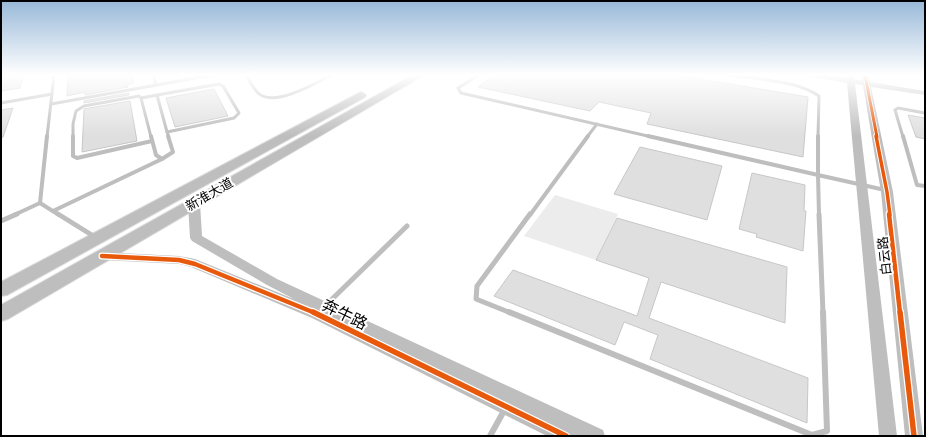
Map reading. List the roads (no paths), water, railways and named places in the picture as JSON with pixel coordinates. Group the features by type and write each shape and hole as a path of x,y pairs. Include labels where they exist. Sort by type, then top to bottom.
{"main road":[{"name":"新淮大道","path":"1,290 361,95"},
{"name":"新淮大道","path":"1,314 382,95"}],"street":[{"name":"白云路","path":"852,95 888,436"},
{"name":"白云路","path":"869,95 886,190 914,436"},
{"name":"奔牛路","path":"194,203 196,238 321,310 566,436"},
{"name":"奔牛路","path":"102,256 179,260 195,264 321,310 596,436"}],"lane":[{"path":"1,103 44,95"},
{"path":"40,203 52,95"},
{"path":"51,104 99,95"},
{"path":"152,141 77,158 73,156 73,124 76,111 84,106 133,96 139,96 141,98 154,95"},
{"path":"53,211 173,152 156,95"},
{"path":"168,132 234,118 239,113 229,95"},
{"path":"265,95 271,97 282,95"},
{"path":"471,95 886,190"},
{"path":"597,124 477,286 476,299 812,435 828,431 818,175 819,95"},
{"path":"141,98 156,155 162,158"},
{"path":"925,113 898,108 895,110 917,185 925,186"},
{"path":"40,203 98,238"},
{"path":"1,221 40,203"},
{"path":"321,310 407,226"},
{"path":"490,436 507,406"}]}
